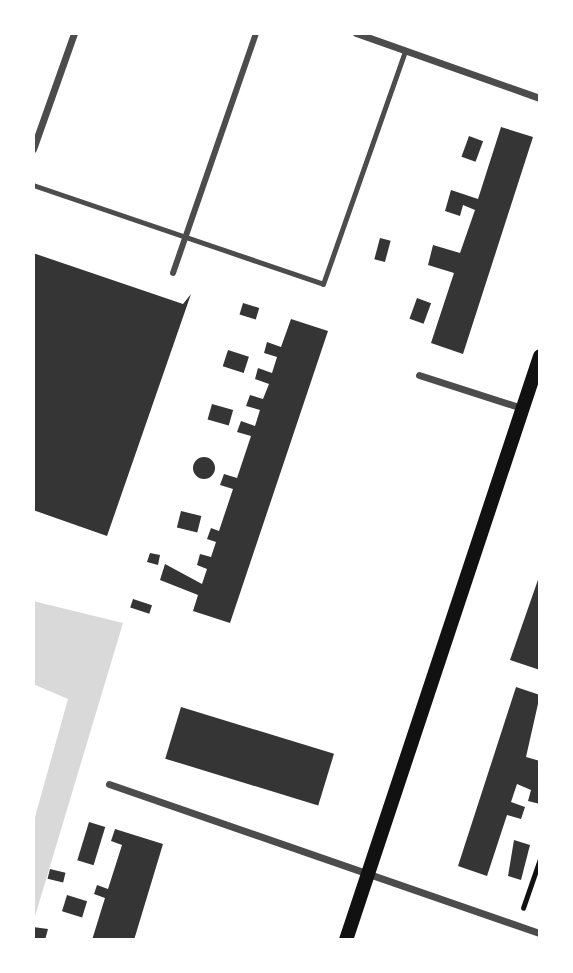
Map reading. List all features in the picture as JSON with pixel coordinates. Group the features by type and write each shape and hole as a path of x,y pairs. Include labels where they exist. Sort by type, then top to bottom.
{"main road":[{"path":"346,940 540,356"}],"street":[{"path":"33,149 74,33"},
{"path":"173,273 256,33"},
{"path":"356,33 540,98"},
{"path":"419,375 522,408"},
{"path":"109,784 540,933"}],"lane":[{"path":"33,185 323,284 405,51"}],"path":[{"path":"517,925 540,859"}],"shaded area":[{"path":"33,601 123,623 33,923 33,824 68,699 33,684"}],"building":[{"path":"501,127 533,137 463,354 431,343 454,273 428,265 433,245 460,253 475,210 463,205 460,216 445,211 451,190 478,199"},
{"path":"469,136 483,141 476,162 461,157"},
{"path":"380,238 391,241 385,262 374,259"},
{"path":"33,253 183,304 191,294 107,536 33,510"},
{"path":"417,298 431,303 424,324 409,319"},
{"path":"243,303 259,308 256,319 239,314"},
{"path":"291,319 328,331 230,623 193,611 198,595 160,580 165,564 202,584 207,569 197,565 200,554 211,557 216,542 207,539 211,528 219,531 233,489 220,485 224,474 237,478 251,436 237,432 241,421 255,426 260,410 246,406 250,395 263,399 269,384 255,379 258,368 272,373 277,357 264,353 267,342 281,347"},
{"path":"228,350 249,357 244,373 223,366"},
{"path":"212,404 233,410 229,425 208,419"},
{"path":"204,457 212,460 215,468 212,476 204,479 196,476 193,468 196,460"},
{"path":"181,511 201,516 197,533 177,527"},
{"path":"150,553 160,555 158,565 147,562"},
{"path":"540,574 540,670 510,660"},
{"path":"133,599 152,605 149,614 130,608"},
{"path":"516,687 540,695 526,757 540,761 540,804 528,801 531,790 517,784 511,802 525,807 521,819 507,815 487,876 458,866"},
{"path":"181,707 334,754 318,805 165,759"},
{"path":"89,822 105,827 94,865 77,860"},
{"path":"115,829 163,844 134,940 92,940 105,898 94,894 97,885 108,889 122,845 111,841"},
{"path":"514,840 530,845 521,880 508,876"},
{"path":"50,869 66,873 63,883 48,879"},
{"path":"67,895 87,901 82,917 62,911"},
{"path":"33,927 48,929 45,940 33,940"}]}
